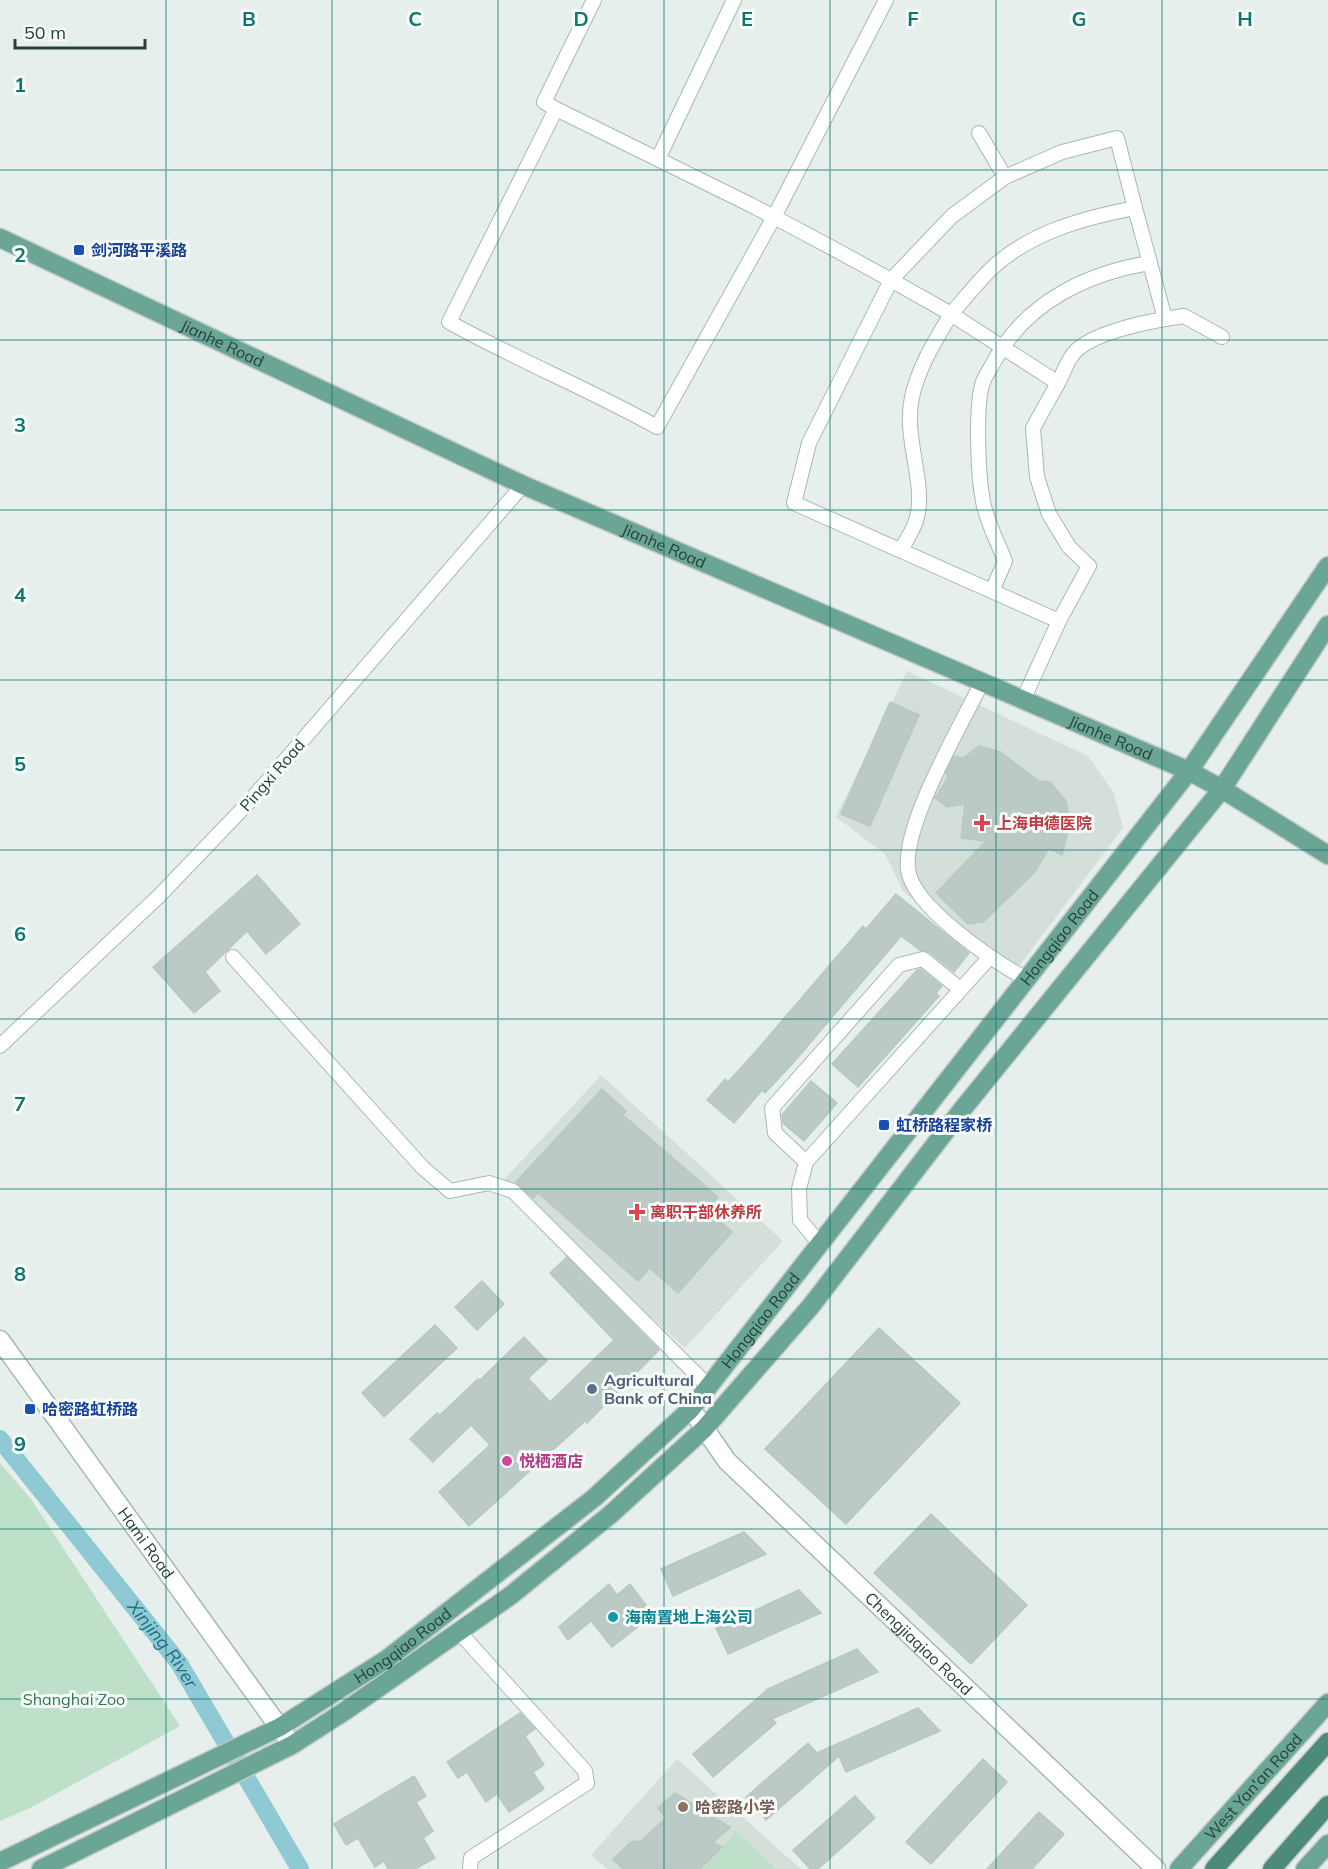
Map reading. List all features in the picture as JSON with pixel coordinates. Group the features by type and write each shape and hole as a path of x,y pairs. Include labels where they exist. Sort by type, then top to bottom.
{"highway":[{"path":"1214,1869 1328,1742"},
{"path":"1272,1869 1328,1805"}],"main road":[{"name":"Jianhe Road","path":"0,238 523,485 1189,771 1328,855"},
{"name":"Hongqiao Road","path":"0,1862 280,1727 387,1659 594,1498 691,1410 1189,771 1328,566"},
{"name":"Hongqiao Road","path":"41,1869 292,1745 460,1633 611,1514 704,1429 811,1306 961,1111 1222,789 1328,626"},
{"name":"West Yan'an Road","path":"1179,1869 1328,1703"},
{"path":"1305,1869 1328,1844"}],"street":[{"path":"594,0 544,102 774,217 891,280 951,314 1058,382"},
{"path":"658,159 734,0"},
{"path":"556,109 449,322 500,351 563,378 657,427 774,217 886,0"},
{"path":"979,134 1005,177"},
{"path":"1059,621 794,502 809,442 891,280 952,216 1005,177 1062,152 1117,138 1166,319"},
{"path":"901,550 917,517 918,488 910,444 911,399 924,358 951,314 993,268 1041,236 1087,217 1135,208"},
{"path":"992,591 1005,561 983,503 978,463 982,383 1003,347 1025,318 1053,298 1088,278 1150,263"},
{"path":"1023,700 1059,621 1089,566 1069,548 1050,514 1037,477 1034,428 1074,352 1104,335 1138,324 1184,316 1222,337"},
{"name":"Pingxi Road","path":"0,1046 159,896 250,801 523,485"},
{"path":"982,682 928,793 912,837 908,870 920,899 989,958 1026,979"},
{"path":"233,957 423,1168 450,1191 489,1183 513,1191 709,1387"},
{"path":"806,1162 775,1134 772,1108 899,965 922,958 960,989"},
{"path":"820,1244 800,1220 799,1189 806,1162 989,958"},
{"name":"Hami Road","path":"0,1340 292,1745"},
{"name":"Chengjiaqiao Road","path":"691,1410 728,1461 1156,1869"},
{"path":"460,1633 585,1770 587,1783 471,1858 470,1869"}],"shaded area":[{"name":"上海申德医院","path":"907,671 1088,756 1114,793 1123,828 1011,977 991,966 903,891 885,854 836,817"},
{"path":"601,1075 783,1241 685,1348 503,1181"},
{"name":"哈密路小学","path":"677,1759 801,1869 607,1869 591,1855"}],"green space":[{"name":"Shanghai Zoo","path":"0,1463 31,1499 180,1726 30,1808 0,1821"},
{"path":"736,1832 776,1869 703,1869"}],"building":[{"path":"890,702 919,715 870,826 841,814"},
{"path":"979,746 1000,752 1039,781 1050,782 1066,801 1070,823 1062,855 1049,848 1035,872 983,922 968,924 936,893 986,841 961,838 965,804 947,807 935,798 948,778 946,772 954,756 963,758"},
{"path":"257,875 300,924 266,954 247,931 205,972 220,991 194,1013 153,967"},
{"path":"896,894 969,953 954,972 929,952 920,950 901,936 794,1062 765,1093 762,1090 734,1123 707,1100 725,1079 728,1082 863,926 866,929"},
{"path":"921,969 942,986 936,993 939,996 858,1087 832,1064 917,970"},
{"path":"811,1081 837,1103 804,1141 783,1123 782,1115"},
{"name":"离职干部休养所","path":"602,1089 626,1111 623,1115 718,1197 707,1210 732,1232 678,1293 650,1268 638,1281 538,1193 533,1198 516,1182"},
{"path":"567,1257 659,1350 587,1423 585,1421 469,1526 439,1492 490,1445 471,1425 433,1462 410,1439 437,1413 440,1415 478,1379 480,1380 524,1337 547,1361 528,1378 550,1402 614,1340 550,1273"},
{"path":"482,1281 504,1304 477,1330 455,1307"},
{"path":"435,1325 457,1348 384,1417 362,1393"},
{"path":"879,1328 960,1403 846,1524 765,1449"},
{"path":"931,1514 1027,1605 971,1664 874,1573"},
{"path":"744,1532 766,1554 673,1596 661,1569"},
{"name":"海南置地上海公司","path":"609,1584 617,1595 630,1584 646,1605 636,1613 644,1622 612,1647 591,1621 568,1640 559,1627"},
{"path":"799,1590 821,1613 728,1654 716,1628"},
{"path":"857,1649 878,1672 772,1719 776,1723 713,1777 693,1754 768,1689"},
{"path":"918,1708 940,1731 846,1772 839,1756 766,1820 746,1797 808,1743 817,1753"},
{"path":"520,1713 535,1729 525,1736 544,1765 533,1772 544,1789 509,1812 497,1794 486,1802 467,1772 458,1778 447,1762"},
{"path":"983,1759 1007,1782 931,1864 906,1842"},
{"path":"414,1776 426,1796 416,1802 433,1831 423,1838 435,1858 415,1869 388,1869 384,1861 375,1867 358,1838 346,1845 334,1824"},
{"path":"675,1793 730,1827 713,1843 722,1847 700,1869 623,1869 613,1859 631,1842 641,1841 666,1818 658,1808"},
{"path":"855,1796 875,1818 818,1869 810,1869 793,1850"},
{"path":"1039,1812 1064,1834 1032,1869 987,1869"}],"waterway":[{"name":"Xinjing River","path":"0,1439 179,1663 300,1869"}],"place":[{"name":"剑河路平溪路","path":"79,250"},
{"name":"上海申德医院","path":"982,823"},
{"name":"虹桥路程家桥","path":"884,1125"},
{"name":"离职干部休养所","path":"637,1212"},
{"name":"Agricultural Bank of China","path":"592,1389"},
{"name":"哈密路虹桥路","path":"30,1409"},
{"name":"悦栖酒店","path":"507,1461"},
{"name":"海南置地上海公司","path":"613,1617"},
{"name":"哈密路小学","path":"683,1807"}]}
